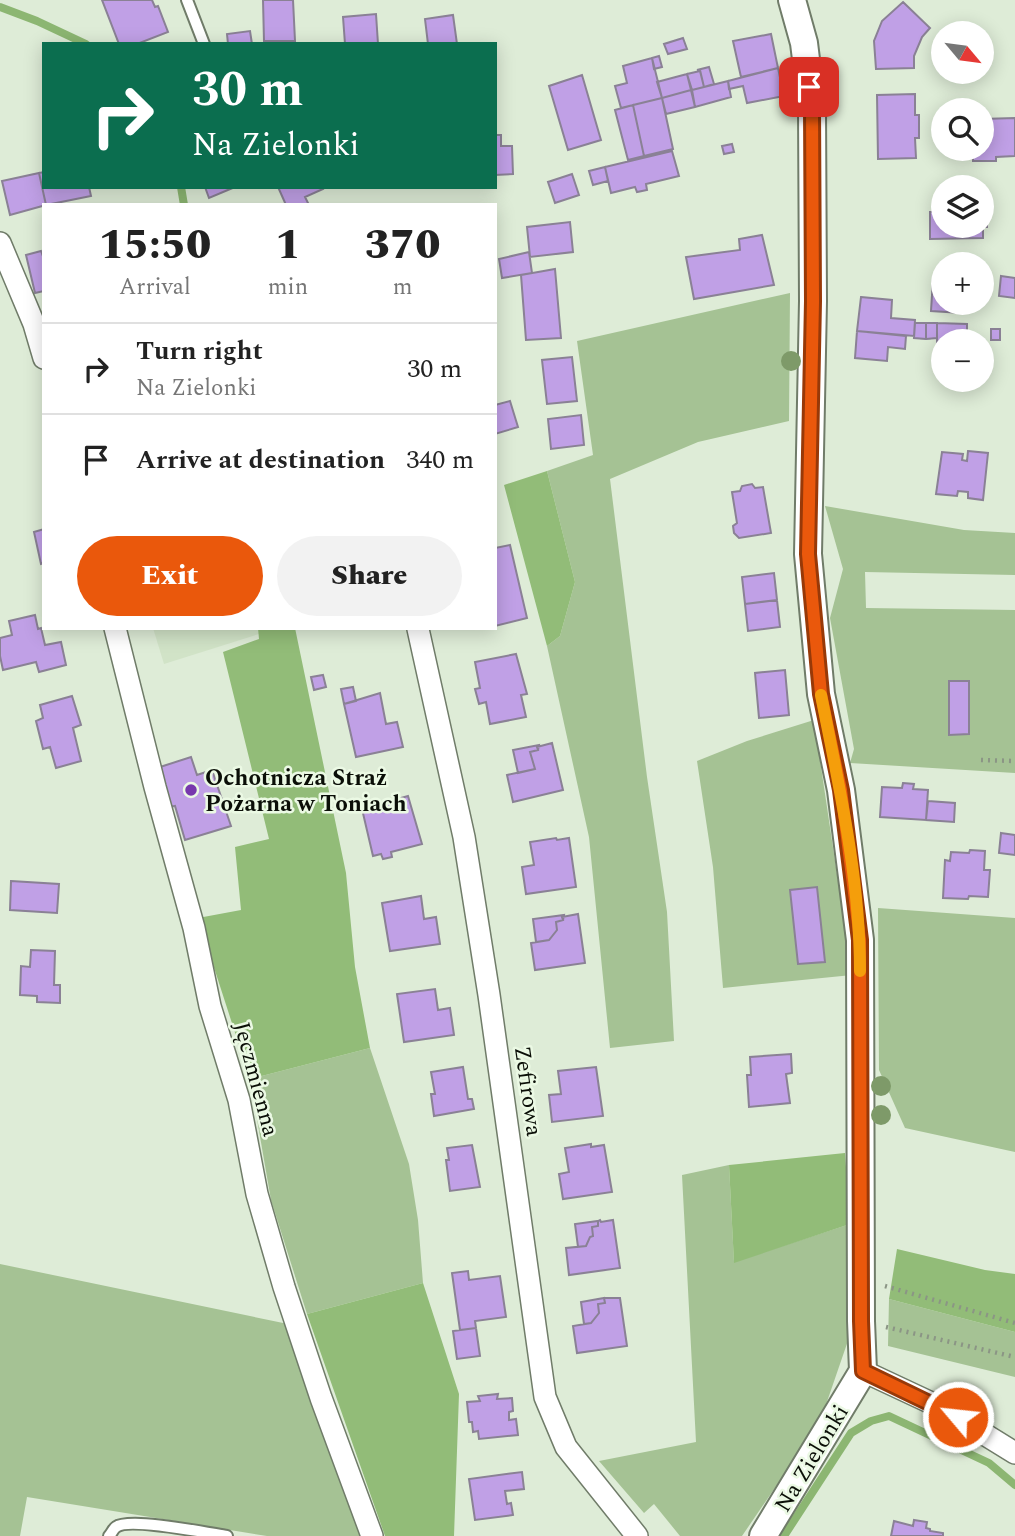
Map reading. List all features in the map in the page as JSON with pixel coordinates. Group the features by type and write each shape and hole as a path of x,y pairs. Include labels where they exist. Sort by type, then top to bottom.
{"street":[{"path":"792,0 804,43 812,108 813,301 808,554 821,694 841,790 860,940 863,1371 942,1408 1015,1453"},
{"path":"0,243 34,324 42,351"},
{"name":"Jęczmienna","path":"116,630 194,928 210,1006 239,1100 257,1194 321,1398 372,1536"},
{"name":"Zefirowa","path":"418,630 464,837 489,995 545,1397 566,1447 637,1536"},
{"name":"Na Zielonki","path":"763,1536 863,1371"}],"lane":[{"path":"187,0 203,42"},
{"path":"110,1536 116,1527 125,1523 173,1527 227,1536"}],"path":[{"path":"981,760 1015,761"},
{"path":"861,1279 1015,1324"},
{"path":"861,1321 1015,1357"}],"shaded area":[{"path":"154,630 272,630 164,664"}],"green space":[{"path":"790,293 789,421 698,442 610,479 647,777 667,912 674,1041 610,1048 589,837 547,646 560,636 575,582 547,471 593,455 577,341"},
{"path":"547,471 575,582 560,636 547,646 504,485"},
{"path":"825,506 964,530 1015,533 1015,575 865,572 866,608 1015,610 1015,773 850,763 854,749 830,618 843,569","holes":["969,681 969,734 949,735 949,682"]},
{"path":"258,630 295,630 346,873 355,967 370,1048 250,1079 198,918 241,910 235,847 269,839 223,652 259,639"},
{"path":"814,720 852,975 723,988 713,867 697,761 747,741"},
{"path":"878,908 1015,918 1015,1152 905,1128 879,1070"},
{"path":"370,1048 409,1164 418,1220 423,1283 307,1314 271,1200 250,1079"},
{"path":"845,1153 850,1224 734,1263 729,1165"},
{"path":"729,1165 734,1262 850,1224 851,1332 820,1422 742,1536 680,1536 654,1504 644,1513 599,1461 696,1442 682,1175"},
{"path":"897,1249 985,1270 1015,1274 1015,1332 889,1299"},
{"path":"0,1264 288,1324 366,1536 267,1536 27,1497 20,1536 0,1536"},
{"path":"423,1283 459,1394 454,1536 385,1536 307,1314"},
{"path":"889,1299 1015,1332 1015,1377 888,1346"}],"building":[{"path":"102,0 152,0 155,7 158,6 168,32 142,42 118,42"},
{"path":"263,0 293,0 295,41 264,41"},
{"path":"903,2 930,28 922,37 914,56 914,68 876,69 874,41 882,21"},
{"path":"376,14 378,42 345,42 343,17"},
{"path":"453,15 457,42 428,42 425,19"},
{"path":"250,31 252,42 228,42 227,34"},
{"path":"771,34 778,68 741,77 733,41"},
{"path":"683,38 687,49 668,54 664,44"},
{"path":"659,56 662,67 654,69 652,58"},
{"path":"652,58 662,98 621,108 615,86 627,83 623,66"},
{"path":"709,67 714,84 704,87 700,70 697,70"},
{"path":"778,68 784,96 747,103 743,86 729,89 728,81"},
{"path":"700,71 704,87 692,90 687,74"},
{"path":"687,74 691,90 662,98 657,82"},
{"path":"582,75 601,140 568,150 549,86"},
{"path":"728,81 731,97 695,107 692,90"},
{"path":"691,90 695,107 666,114 662,98"},
{"path":"915,94 915,115 919,115 919,138 915,138 916,158 878,159 877,95"},
{"path":"662,98 673,149 644,156 633,105"},
{"path":"633,105 644,156 628,160 615,110"},
{"path":"1015,118 1015,156 996,157 994,161 994,119"},
{"path":"497,135 501,135 501,146 512,146 513,174 497,175"},
{"path":"732,144 734,152 724,154 722,146"},
{"path":"672,151 679,176 646,184 647,190 637,192 635,187 611,193 605,167"},
{"path":"605,167 608,181 593,185 589,171"},
{"path":"39,173 46,203 10,215 2,181"},
{"path":"572,174 579,195 555,203 548,182"},
{"path":"42,189 89,189 91,196 46,203"},
{"path":"206,189 230,189 209,198"},
{"path":"279,189 323,189 305,197 308,203 285,203"},
{"path":"930,212 931,238 983,238 930,239"},
{"path":"570,222 573,252 530,257 527,227"},
{"path":"762,235 774,285 694,299 686,257 740,250 739,239"},
{"path":"41,251 42,291 35,293 26,255"},
{"path":"529,252 532,273 502,278 499,259"},
{"path":"555,269 561,338 526,340 521,275"},
{"path":"1001,276 1015,278 1015,298 999,296"},
{"path":"861,297 892,300 891,318 915,320 914,336 857,331"},
{"path":"915,323 926,323 926,339 914,338"},
{"path":"926,323 937,323 937,329 931,329 931,339 926,339"},
{"path":"937,323 967,324 967,329 937,329"},
{"path":"994,329 1000,329 1000,340 994,340"},
{"path":"857,331 906,336 905,349 888,347 887,361 855,358"},
{"path":"572,357 577,401 547,404 542,360"},
{"path":"510,401 518,427 497,433 497,404"},
{"path":"581,415 584,445 551,449 548,419"},
{"path":"968,451 988,453 983,500 968,498 968,492 958,491 957,496 936,494 942,452 963,454 962,460 967,461"},
{"path":"752,484 755,488 763,487 771,533 739,538 734,533 733,526 737,523 732,492"},
{"path":"42,530 41,564 34,532"},
{"path":"510,545 527,618 497,626 497,548"},
{"path":"774,573 777,600 745,604 742,577"},
{"path":"777,600 780,627 748,631 745,604"},
{"path":"35,615 45,645 61,642 66,665 39,672 36,662 3,670 0,638 12,635 9,621"},
{"path":"516,654 527,694 521,695 526,717 490,724 486,702 479,704 475,689 480,688 475,662"},
{"path":"785,670 789,715 759,718 755,673"},
{"path":"323,675 326,687 314,690 311,677"},
{"path":"949,681 969,681 969,734 949,735"},
{"path":"353,687 356,701 344,704 341,689"},
{"path":"380,693 386,724 397,722 403,747 356,757 344,704"},
{"path":"72,696 81,725 73,728 81,761 56,768 50,747 43,749 36,721 43,718 40,705"},
{"path":"552,743 563,790 513,802 507,775 535,769 530,752"},
{"path":"539,745 538,750 530,752 535,769 518,773 513,750"},
{"name":"Ochotnicza Straż Pożarna w Toniach","path":"191,757 197,775 212,770 231,826 185,840 175,806 169,807 157,768"},
{"path":"903,783 914,784 913,789 928,790 926,820 880,817 882,787 902,788"},
{"path":"408,796 422,844 391,852 392,857 383,859 381,854 373,856 362,809"},
{"path":"928,801 955,803 954,822 926,820"},
{"path":"1001,833 1015,835 1015,855 999,853"},
{"path":"569,838 576,887 526,894 522,867 534,865 530,842"},
{"path":"970,850 985,851 984,870 990,870 988,897 943,898 945,860 950,861 951,852 969,853"},
{"path":"11,881 59,884 57,913 10,910"},
{"path":"817,887 825,962 798,964 790,890"},
{"path":"421,896 424,919 436,917 440,944 390,951 382,903"},
{"path":"578,914 585,963 535,970 531,943 549,940 557,930 556,922 563,920 562,917"},
{"path":"564,915 563,920 556,922 557,930 549,940 536,942 533,919"},
{"path":"31,950 55,951 54,985 60,985 60,1003 37,1002 37,996 20,995 21,966 30,967"},
{"path":"435,989 438,1010 450,1008 454,1035 404,1042 397,994"},
{"path":"791,1054 792,1073 786,1074 790,1103 749,1107 747,1075 751,1075 750,1057"},
{"path":"463,1067 468,1099 472,1099 474,1109 434,1116 431,1094 435,1094 431,1072"},
{"path":"596,1067 603,1116 552,1122 549,1095 561,1094 558,1071"},
{"path":"591,1144 591,1147 604,1145 612,1192 563,1199 559,1174 569,1172 565,1148"},
{"path":"472,1145 480,1187 450,1191 447,1148"},
{"path":"600,1220 613,1220 620,1268 569,1275 566,1248 586,1246 593,1236 592,1227 598,1226"},
{"path":"598,1221 598,1226 592,1227 593,1236 586,1246 578,1247 575,1224"},
{"path":"468,1271 469,1280 500,1276 506,1317 475,1321 476,1328 460,1330 452,1273"},
{"path":"604,1298 620,1298 627,1346 577,1353 573,1326 591,1323 599,1313 598,1304 605,1303"},
{"path":"604,1298 605,1303 598,1304 599,1313 591,1323 584,1324 581,1302"},
{"path":"476,1328 480,1356 457,1359 453,1331"},
{"path":"498,1394 497,1399 512,1398 513,1411 509,1412 509,1420 516,1419 518,1435 479,1439 478,1431 473,1432 472,1422 469,1422 467,1402 480,1401 478,1396"},
{"path":"522,1472 524,1489 505,1491 507,1504 511,1503 513,1515 475,1520 469,1479"},
{"path":"914,1520 927,1522 926,1528 943,1533 943,1536 891,1536 894,1521 913,1526"}],"waterway":[{"path":"0,7 82,42"},
{"path":"181,189 184,203"},
{"path":"784,1536 851,1433 871,1421 889,1416 989,1463 1015,1485"}],"slow traffic":[{"path":"821,695 841,790 860,940 860,971"}],"place":[{"name":"Ochotnicza Straż Pożarna w Toniach","path":"191,790"}],"route":[{"path":"809,87 812,108 813,301 808,554 821,694 841,790 860,940 863,1371 958,1417"}]}
